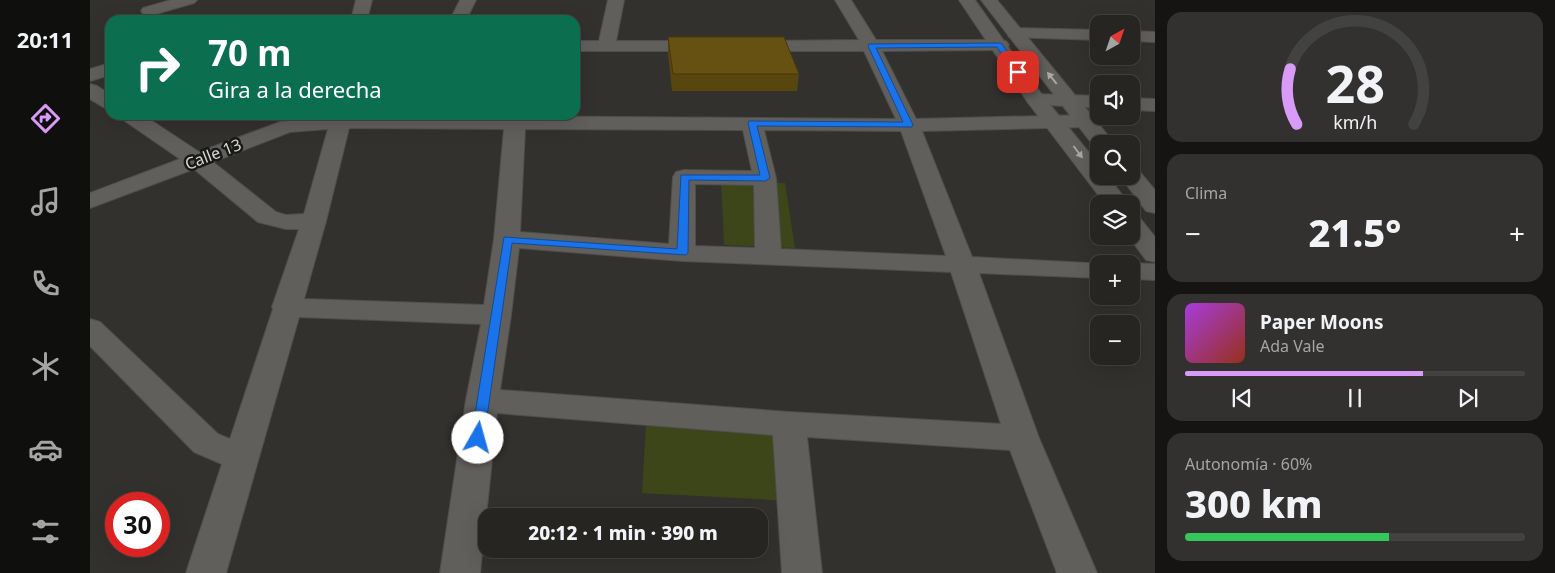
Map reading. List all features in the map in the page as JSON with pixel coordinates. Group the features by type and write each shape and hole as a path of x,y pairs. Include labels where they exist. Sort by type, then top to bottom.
{"street":[{"path":"158,15 144,7 189,0"},
{"path":"360,15 364,0"},
{"path":"460,15 468,0"},
{"path":"606,46 616,0"},
{"path":"843,0 871,46 906,119 962,264 1022,438 1078,573"},
{"path":"967,0 1000,45 1036,100 1110,195"},
{"path":"989,0 1097,135"},
{"path":"1016,33 1090,35"},
{"path":"1140,36 1155,37"},
{"path":"580,46 1000,45"},
{"path":"90,75 105,70"},
{"path":"90,90 105,100"},
{"path":"1036,100 1090,102"},
{"path":"1140,104 1155,104"},
{"path":"580,110 906,119 1086,121"},
{"name":"Calle 13","path":"574,120 752,123 906,119"},
{"path":"137,120 197,160 267,217 286,222 314,221"},
{"name":"Calle 13","path":"90,201 287,126 326,120"},
{"path":"206,573 286,307 314,221 339,120"},
{"path":"460,573 482,400 497,315 507,239 514,120"},
{"path":"752,123 765,178 768,255"},
{"path":"682,253 684,177 765,178"},
{"path":"1140,234 1155,254"},
{"path":"507,239 682,253 1090,270"},
{"path":"1140,271 1155,272"},
{"path":"286,307 497,315"},
{"path":"90,329 206,443 241,458"},
{"path":"482,400 789,424 1022,438"},
{"path":"789,424 802,573"}],"green space":[{"path":"721,180 785,183 795,248 724,245"},
{"path":"646,425 802,433 811,502 642,493"}],"building":[{"path":"668,37 784,37 799,74 673,74"}],"route":[{"path":"478,438 482,400 497,315 507,239 682,253 684,177 765,178 752,123 909,125 871,46 1000,45 1018,72"}]}
